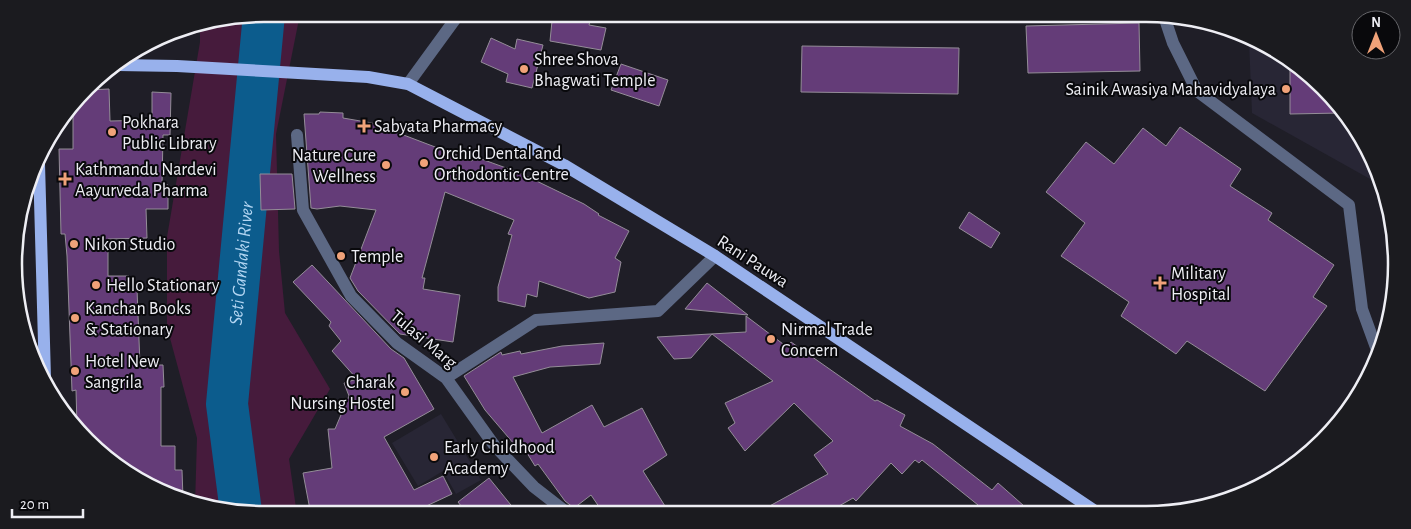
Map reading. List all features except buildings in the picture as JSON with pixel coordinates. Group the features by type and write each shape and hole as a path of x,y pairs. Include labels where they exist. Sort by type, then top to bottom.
{"main road":[{"name":"Rani Pauwa","path":"127,65 368,76 408,84 564,165 715,256 1088,506"},
{"path":"39,176 45,366"}],"street":[{"path":"408,84 453,22"},
{"path":"1167,24 1173,43 1197,91 1349,205 1362,309 1375,345"},
{"name":"Tulasi Marg","path":"297,135 303,210 351,296 397,343 446,378 494,445 534,487 559,506"},
{"path":"446,378 536,320 658,311 715,256"}],"shaded area":[{"path":"264,22 298,22 276,134 279,251 285,313 330,389 289,459 296,506 249,506 217,502 195,496 197,438 167,327 167,237 200,42 200,32 217,27"},
{"name":"Sainik Awasiya Mahavidyalaya","path":"1249,45 1281,63 1318,93 1348,130 1364,157 1374,181 1252,113"},
{"name":"Early Childhood Academy","path":"441,414 481,480 456,494 443,471 418,486 392,443"}],"waterway":[{"name":"Seti Gandaki River","path":"240,505 227,404 263,22"}],"place":[{"name":"Shree Shova Bhagwati Temple","path":"524,69"},
{"name":"Sainik Awasiya Mahavidyalaya","path":"1286,89"},
{"name":"Sabyata Pharmacy","path":"364,126"},
{"name":"Pokhara Public Library","path":"112,132"},
{"name":"Orchid Dental and Orthodontic Centre","path":"424,163"},
{"name":"Nature Cure Wellness","path":"386,165"},
{"name":"Kathmandu Nardevi Aayurveda Pharma","path":"65,179"},
{"name":"Nikon Studio","path":"74,244"},
{"name":"Temple","path":"341,256"},
{"name":"Military Hospital","path":"1160,283"},
{"name":"Hello Stationary","path":"96,285"},
{"name":"Kanchan Books & Stationary","path":"75,318"},
{"name":"Nirmal Trade Concern","path":"771,339"},
{"name":"Hotel New Sangrila","path":"75,371"},
{"name":"Charak Nursing Hostel","path":"405,392"},
{"name":"Early Childhood Academy","path":"434,457"}]}
